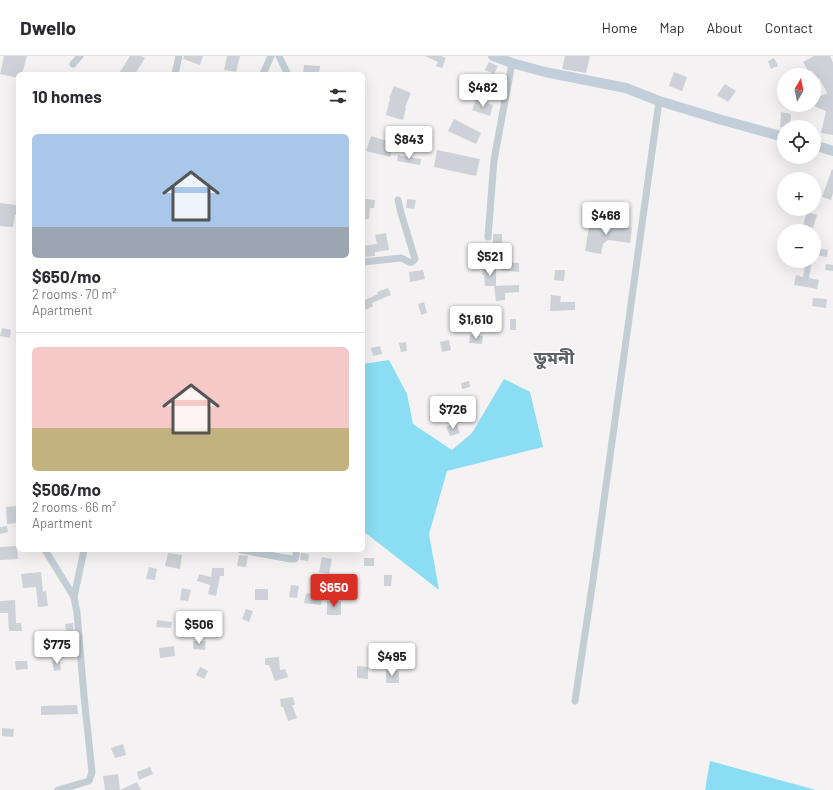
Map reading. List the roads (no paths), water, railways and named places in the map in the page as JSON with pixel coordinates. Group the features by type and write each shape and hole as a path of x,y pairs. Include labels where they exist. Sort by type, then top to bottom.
{"street":[{"path":"73,64 80,56"},
{"path":"175,72 179,56"},
{"path":"264,72 271,56"},
{"path":"279,56 287,72"},
{"path":"493,56 545,72 626,88 659,101 722,120 777,134"},
{"path":"488,237 494,160 512,63"},
{"path":"575,701 659,101"},
{"path":"821,147 833,151"},
{"path":"365,262 401,258 411,263 415,259 398,200"},
{"path":"47,552 74,597 79,626 84,696 92,772 89,781 61,790"},
{"path":"74,597 84,552"},
{"path":"252,552 294,559 296,552"}],"water":[{"path":"389,360 407,394 413,424 452,450 472,433 504,379 530,392 543,447 447,471 429,534 439,590 365,533 365,364"},
{"path":"710,761 816,790 705,790"}],"district":[{"name":"ডুমনী","path":"554,357"}]}
